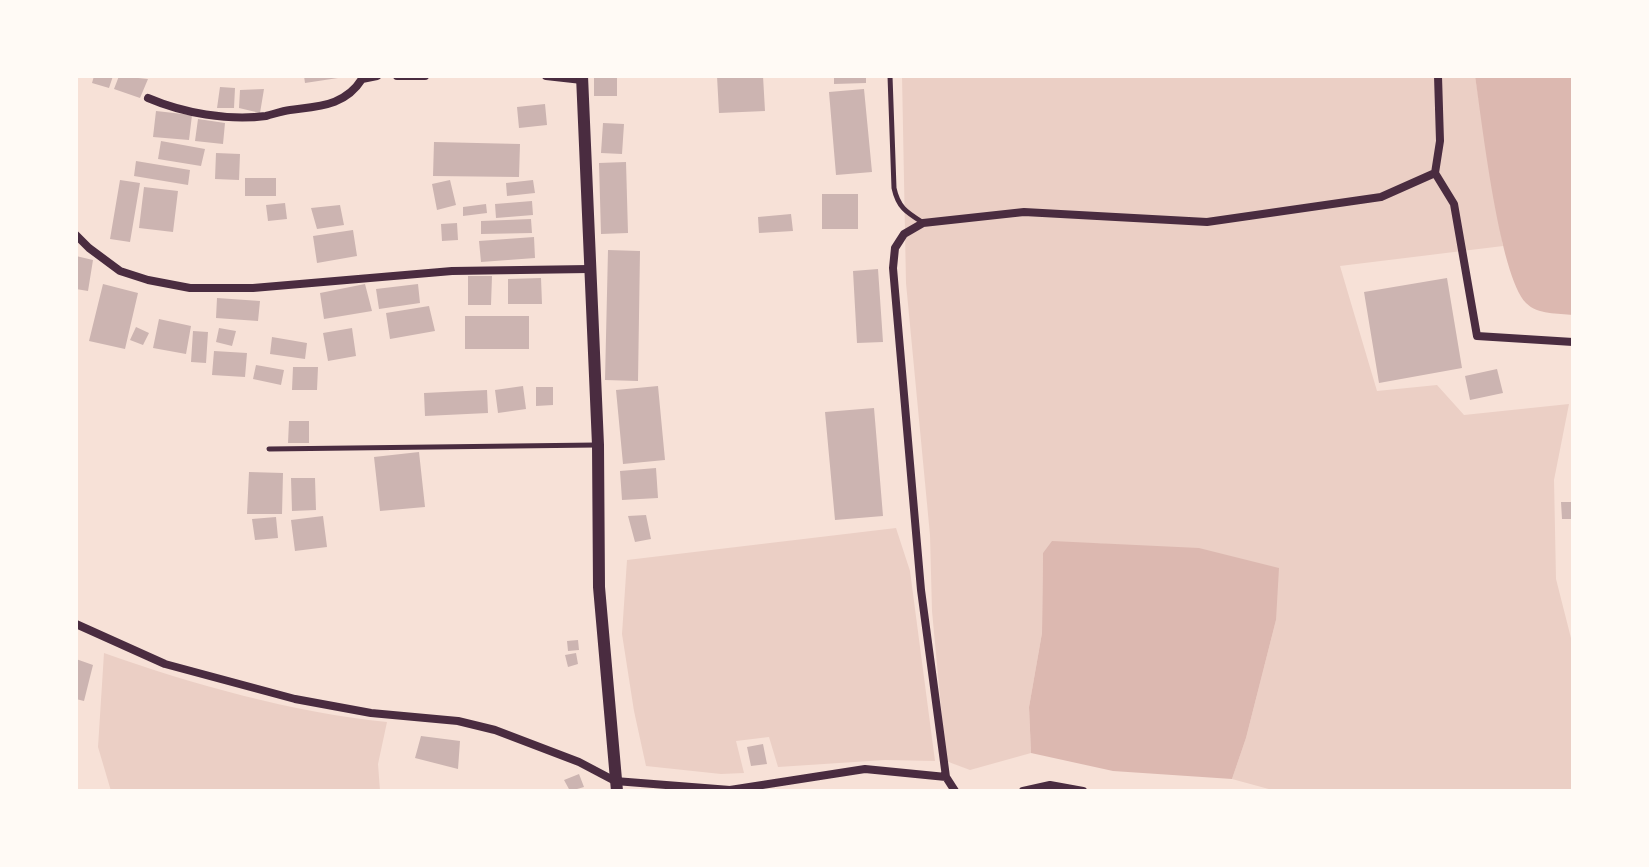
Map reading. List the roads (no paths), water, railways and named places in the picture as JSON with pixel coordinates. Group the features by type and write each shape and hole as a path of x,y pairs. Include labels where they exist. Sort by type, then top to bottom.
{"street":[{"path":"148,98 167,106 211,115 264,116 325,105 353,94 362,79 377,76"},
{"path":"397,76 425,76"},
{"path":"546,76 582,78 598,445 599,587 616,786"},
{"path":"1438,76 1440,141 1435,173 1454,204 1477,336 1573,342"},
{"path":"955,791 946,777 921,590 893,268 895,248 904,234 923,223 1024,212 1207,222 1381,197 1435,173"},
{"path":"76,235 120,271 190,288 253,288 452,271 589,269"},
{"path":"76,624 165,664 295,699 371,713 458,721 495,730 579,762 616,786 730,790 865,769 946,777"},
{"path":"1023,791 1050,785 1083,791"}],"lane":[{"path":"890,76 897,202 904,211 923,223"},
{"path":"269,449 598,445"}]}
